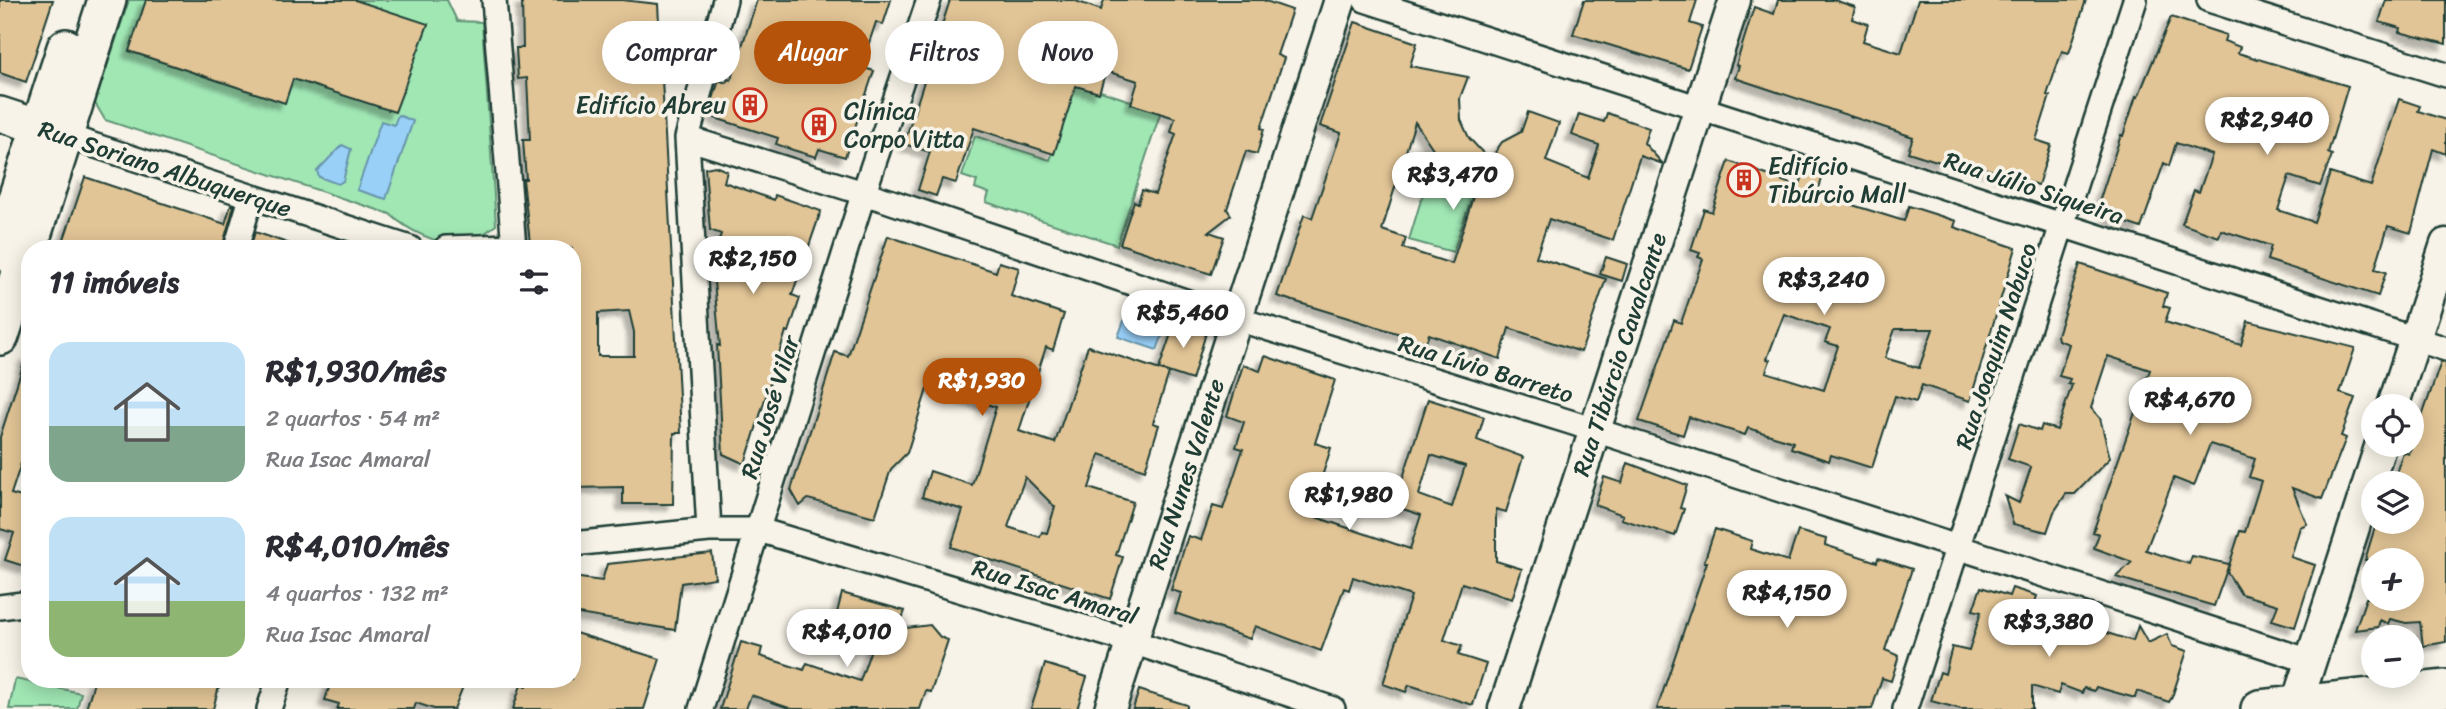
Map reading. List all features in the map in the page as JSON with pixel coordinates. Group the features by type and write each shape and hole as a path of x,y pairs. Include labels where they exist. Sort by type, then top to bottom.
{"main road":[{"path":"25,240 53,132 81,0"},
{"path":"0,251 107,0"},
{"name":"Rua Soriano Albuquerque","path":"0,114 53,132"},
{"path":"0,336 21,255"},
{"path":"2260,709 2446,689"}],"street":[{"path":"494,0 513,240"},
{"path":"709,530 687,138 725,0"},
{"name":"Rua José Vilar","path":"701,709 864,192 929,0"},
{"name":"Rua Nunes Valente","path":"1110,709 1340,0"},
{"name":"Rua Júlio Siqueira","path":"1365,0 2446,349"},
{"name":"Rua Tibúrcio Cavalcante","path":"1504,709 1735,0"},
{"name":"Rua Joaquim Nabuco","path":"1906,709 2135,0"},
{"path":"2209,0 2446,75"},
{"name":"Rua Soriano Albuquerque","path":"53,132 385,240"},
{"name":"Rua Lívio Barreto","path":"687,138 864,192 1236,318 2311,661"},
{"path":"238,240 251,198"},
{"path":"2397,394 2446,244"},
{"path":"2296,707 2377,457"},
{"name":"Rua Isac Amaral","path":"581,543 709,530 759,530 1130,641 1334,709"},
{"path":"0,607 21,604"},
{"path":"270,709 276,688"}],"green space":[{"path":"129,0 447,0 457,21 482,22 496,225 475,240 432,239 405,226 390,214 105,120 95,103"},
{"path":"1076,84 1161,111 1117,245 986,202 989,193 975,188 977,181 962,176 975,136 1050,160"},
{"path":"1430,170 1476,184 1453,252 1409,240"},
{"path":"15,679 21,680 21,688 57,688 81,693 77,709 9,709"}],"water":[{"path":"398,115 413,121 386,199 357,190 381,121 394,125"},
{"path":"342,145 351,149 343,181 338,184 319,177 317,171"},
{"path":"1125,318 1164,331 1157,350 1118,337"}],"building":[{"path":"0,0 53,0 26,82 0,73"},
{"path":"146,0 355,0 428,24 395,112 293,79 285,103 129,51"},
{"path":"522,0 622,0 658,4 659,21 602,21 602,84 662,84 681,433 674,433 673,504 623,504 623,487 581,488 581,240 530,240 523,179 526,179 523,140 530,140 527,78 518,79 516,48 523,48","holes":["629,311 634,332 634,356 598,356 598,313"]},
{"path":"757,0 891,0 883,25 876,22 871,37 871,21 754,21 754,84 870,84 845,157 819,149 816,157 776,144 778,138 715,118 716,115 709,112 718,84 740,84 740,52"},
{"path":"950,0 1073,0 1101,10 1104,0 1263,0 1292,10 1277,55 1284,58 1261,128 1264,129 1257,154 1246,151 1227,209 1231,215 1209,232 1224,237 1211,274 1120,244 1134,201 1138,203 1142,190 1155,194 1176,134 1171,132 1175,118 1131,104 1138,81 1118,75 1118,21 1018,21 1018,84 1102,84 1099,93 1076,86 1054,154 974,128 956,183 942,179 936,196 918,190 930,152 904,144 923,84 1004,84 1004,21 943,21"},
{"path":"1584,0 1697,0 1690,23 1702,27 1688,69 1573,34"},
{"path":"1778,0 1834,0 1855,7 1852,19 1868,24 1863,41 1901,53 1918,0 2086,0 2069,53 2062,51 2047,95 2050,96 2036,140 2051,145 2038,185 1945,156 1943,163 1908,152 1913,137 1735,78 1739,66 1736,65 1754,7 1774,14"},
{"path":"2386,0 2446,0 2446,44 2399,32 2400,28 2379,22"},
{"path":"2171,17 2226,35 2224,41 2240,47 2238,53 2348,86 2328,153 2332,155 2320,186 2289,176 2278,210 2314,222 2330,173 2371,186 2399,99 2420,106 2418,111 2446,120 2446,154 2433,149 2411,233 2388,226 2375,269 2386,272 2378,296 2267,260 2271,246 2221,230 2219,237 2182,224 2194,190 2199,192 2212,155 2176,143 2169,166 2164,163 2141,228 2109,217 2111,209 2098,205 2136,96 2138,97"},
{"path":"1355,22 1417,43 1410,66 1468,77 1460,98 1461,120 1469,138 1484,154 1457,173 1452,165 1446,168 1415,122 1382,230 1406,238 1403,248 1452,264 1486,155 1490,160 1502,142 1521,132 1528,112 1559,123 1546,161 1588,178 1599,145 1572,135 1579,114 1604,122 1607,113 1649,128 1644,143 1663,164 1640,156 1613,240 1549,219 1536,257 1606,279 1581,352 1509,328 1500,359 1429,334 1426,342 1277,296 1304,215 1312,218 1341,133 1320,126"},
{"path":"1729,161 1799,187 1805,170 1823,176 1817,194 1904,221 1909,206 1956,221 1954,227 2016,248 1970,401 1922,385 1916,402 1895,396 1872,468 1831,455 1829,461 1791,448 1793,442 1748,428 1745,435 1689,417 1683,435 1639,421 1674,320 1681,323 1703,259 1698,257 1700,253 1691,250 1704,209 1712,212","holes":["1784,314 1830,329 1825,342 1838,346 1824,390 1766,372 1770,360 1767,359","1895,329 1933,329 1919,368 1885,358"]},
{"path":"715,166 727,171 724,182 774,200 775,195 821,211 792,295 800,298 789,332 786,331 745,464 723,454 717,345 720,346 712,260 721,234 710,230 705,168"},
{"path":"85,177 225,224 231,205 234,206 224,240 64,240"},
{"path":"255,232 278,240 252,240"},
{"path":"888,236 996,272 999,262 1019,268 1011,296 1064,314 1053,350 1046,347 1019,431 1055,443 1088,346 1169,373 1153,423 1159,425 1145,470 1100,454 1089,488 1133,502 1116,555 1123,557 1110,599 951,547 963,510 922,497 930,471 972,485 996,407 963,397 942,375 937,388 928,386 907,453 891,469 875,517 808,499 800,506 791,490 835,352 848,356","holes":["1025,477 1055,507 1047,533 1042,532 1040,537 1008,527"]},
{"path":"1606,257 1627,264 1622,281 1600,274"},
{"path":"2080,264 2167,293 2163,306 2170,308 2165,322 2241,345 2248,321 2355,348 2340,393 2355,398 2341,436 2346,438 2322,499 2292,488 2307,524 2300,527 2291,557 2315,565 2295,627 2272,620 2278,605 2241,594 2227,572 2240,531 2245,532 2261,481 2249,477 2255,459 2210,444 2194,486 2174,478 2146,550 2189,564 2192,556 2229,564 2214,606 2116,577 2132,562 2094,548 2099,534 2093,532 2150,370 2108,356 2091,408 2100,418 2110,458 2075,494 2066,494 2054,512 2047,532 2013,524 2005,496 2019,503 2031,467 2008,459 2019,424 2040,431 2042,425 2057,430 2072,385 2068,384 2070,379 2059,376 2069,344 2058,340 2057,335"},
{"path":"1176,319 1200,326 1206,333 1192,380 1159,369"},
{"path":"1265,356 1335,380 1315,443 1331,448 1310,515 1410,549 1421,515 1394,506 1428,399 1484,417 1477,440 1523,457 1506,512 1496,509 1496,561 1522,569 1512,599 1462,583 1444,640 1462,646 1458,655 1486,664 1473,705 1409,685 1406,692 1383,684 1411,596 1353,577 1349,590 1344,588 1321,651 1255,626 1250,639 1175,613 1181,593 1171,590 1188,536 1201,540 1213,506 1223,509 1243,449 1236,447 1244,422 1227,416 1243,365 1260,371","holes":["1431,455 1465,466 1452,507 1419,495"]},
{"path":"2441,362 2446,363 2446,642 2424,646 2424,625 2420,625 2420,622 2406,623 2390,619 2388,624 2380,620 2379,625 2361,625 2361,629 2355,630 2362,611 2424,611 2424,548 2369,548 2373,534 2424,534 2424,471 2397,471 2401,457 2424,457 2424,411"},
{"path":"21,372 21,463 11,494 21,497 21,565 5,560 14,533 0,529 0,437"},
{"path":"1628,463 1687,485 1680,508 1684,509 1675,536 1621,519 1623,515 1595,505 1604,477 1622,483"},
{"path":"1715,529 1752,541 1750,549 1788,561 1798,531 1826,539 1825,545 1877,562 1878,558 1912,569 1885,650 1899,656 1891,681 1882,678 1872,709 1657,709 1707,562 1704,562"},
{"path":"712,553 715,578 681,583 675,630 581,614 581,578 602,581 607,564"},
{"path":"1981,587 2009,596 2012,588 2037,596 2032,611 2093,632 2094,629 2133,641 2138,626 2148,643 2167,634 2172,646 2187,651 2172,697 2169,702 2137,691 2135,698 2096,687 2094,691 2084,688 2082,693 2061,685 2058,694 2032,686 2032,709 1961,709 1931,701 1940,672 1945,674 1952,647 1969,651 1981,612 1973,610"},
{"path":"842,593 905,611 898,629 930,625 940,637 948,640 931,692 926,691 920,709 792,709 751,695 746,709 720,709 741,642 762,648 760,656 804,670 807,663 860,681 879,626 837,613"},
{"path":"581,635 660,659 644,709 513,709 520,688 581,688"},
{"path":"1045,664 1087,677 1077,709 1031,709"},
{"path":"92,688 219,688 213,709 86,709"},
{"path":"329,688 462,688 454,709 434,709 416,703 414,709 337,709 339,704 325,700"},
{"path":"1139,690 1187,705 1187,709 1133,709"}],"place":[{"name":"Edifício Abreu","path":"750,105"},
{"name":"Clínica Corpo Vitta","path":"819,125"},
{"name":"Edifício Tibúrcio Mall","path":"1744,180"}]}
